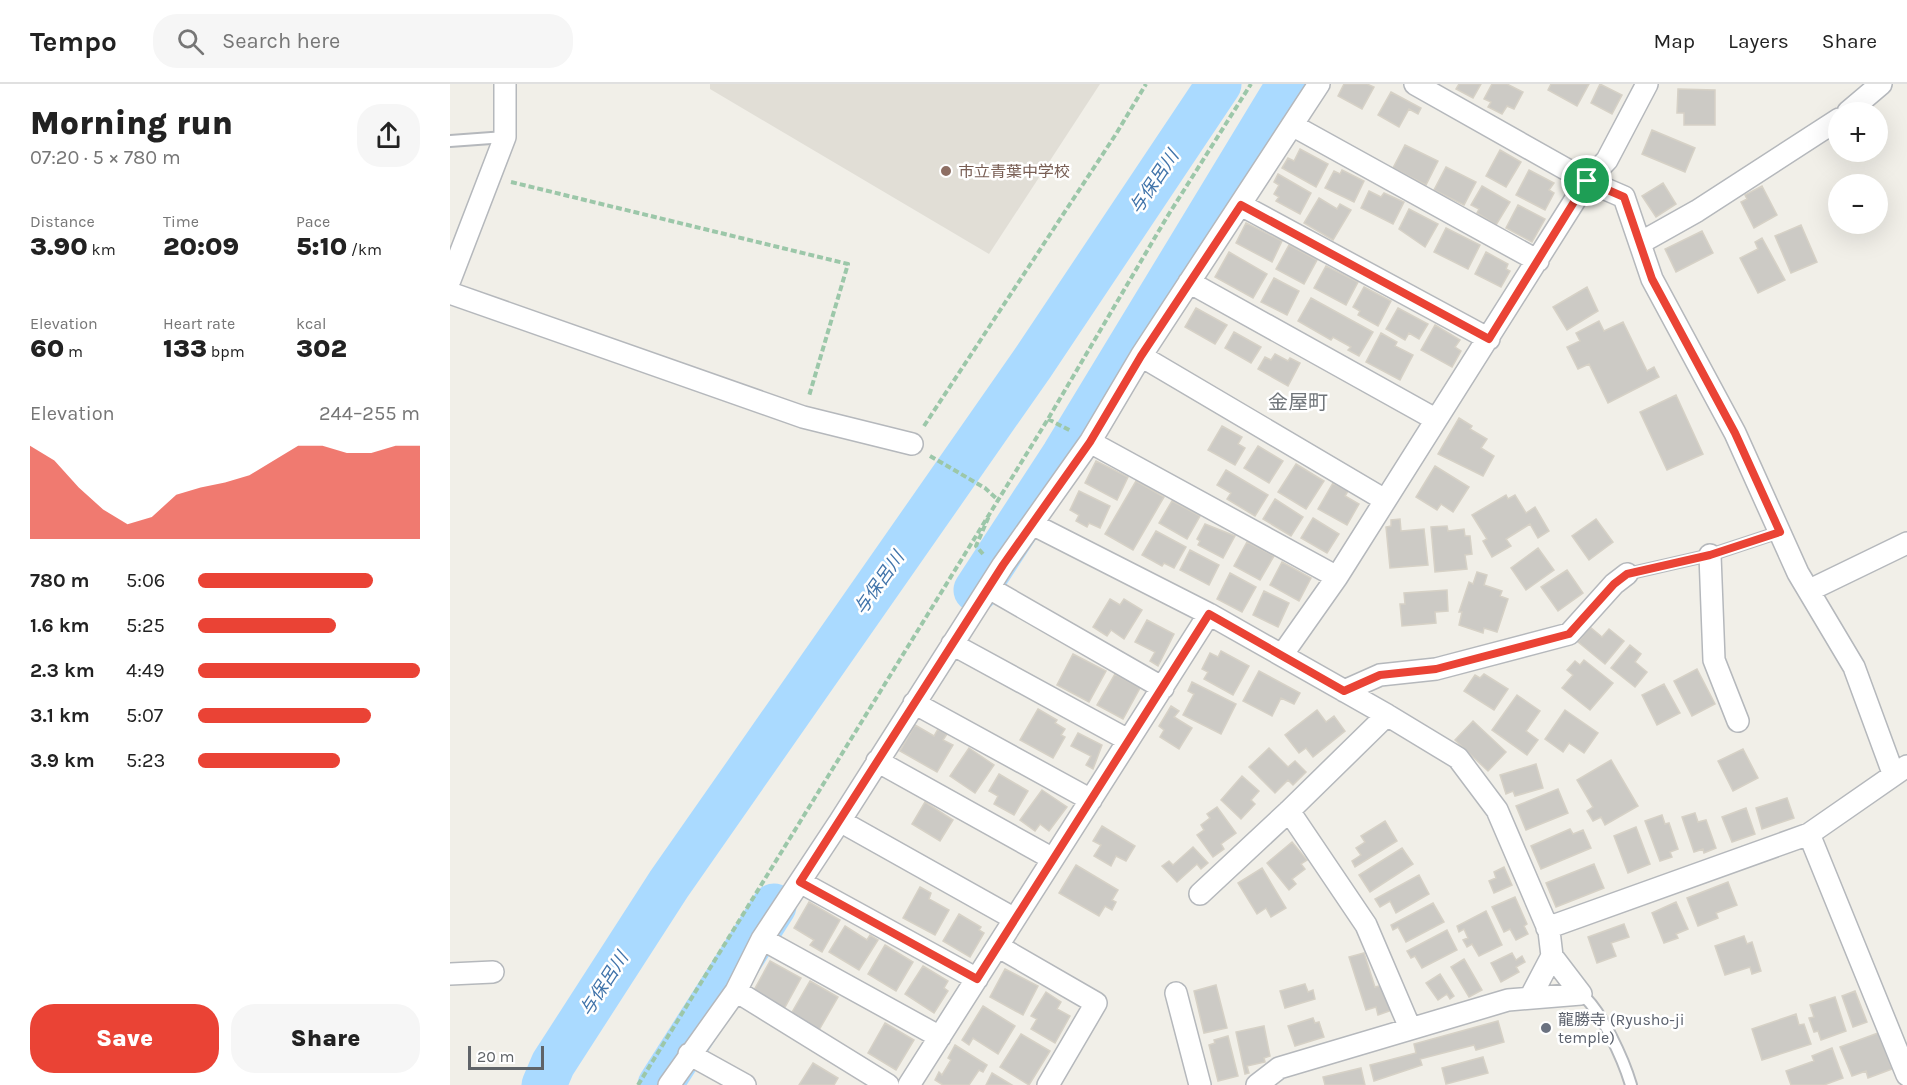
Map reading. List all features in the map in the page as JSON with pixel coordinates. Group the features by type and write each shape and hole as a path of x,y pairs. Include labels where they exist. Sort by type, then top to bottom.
{"street":[{"path":"450,280 504,137 505,84"},
{"path":"669,1085 689,1054 736,992 762,939 1032,524 1082,437 1141,356 1318,84"},
{"path":"1415,84 1587,181 1624,197 1652,279 1735,433 1798,573 1854,667 1900,770 1809,834 1547,928"},
{"path":"1860,102 1881,84"},
{"path":"1282,655 1337,577 1587,181 1607,160 1644,85"},
{"path":"1292,125 1538,261"},
{"path":"1640,243 1697,211 1828,126"},
{"path":"1241,205 1489,339"},
{"path":"1189,282 1435,419"},
{"path":"450,293 803,417 912,444"},
{"path":"1141,356 1385,500"},
{"path":"1082,437 1337,577"},
{"path":"1032,524 1209,614 1387,715 1458,759 1497,810 1547,928 1552,956 1581,994"},
{"path":"1810,590 1907,543"},
{"path":"1710,555 1714,660 1738,721"},
{"path":"1344,691 1380,675 1436,669 1569,634 1614,584 1627,574"},
{"path":"989,588 1163,688"},
{"path":"912,1084 999,947 1013,918 1209,614"},
{"path":"952,644 1128,740"},
{"path":"914,703 1091,800"},
{"path":"1200,894 1387,715"},
{"path":"877,761 1053,858"},
{"path":"1289,811 1366,925 1410,1028"},
{"path":"840,821 1013,918"},
{"path":"1809,834 1907,1074"},
{"path":"800,882 977,979"},
{"path":"762,939 940,1037"},
{"path":"999,947 1096,1003 1048,1085"},
{"path":"1531,996 1552,956"},
{"path":"450,974 494,972"},
{"path":"736,992 888,1085"},
{"path":"1176,993 1200,1085"},
{"path":"1257,1085 1279,1068 1508,1000 1531,996 1581,994"},
{"path":"689,1054 745,1085"}],"lane":[{"path":"450,141 504,137"},
{"path":"1627,574 1710,555 1780,532"},
{"path":"1581,994 1587,999 1601,1021 1631,1085"}],"path":[{"path":"912,444 1103,154 1146,84"},
{"path":"638,1085 1048,419 1167,217 1251,84"},
{"path":"489,177 848,264 803,417"},
{"path":"1048,419 1082,437"},
{"path":"932,457 985,488 997,499"},
{"path":"984,555 975,546 997,499"}],"shaded area":[{"name":"市立青葉中学校","path":"710,84 1100,84 989,254 710,89"}],"building":[{"path":"1344,84 1367,84 1374,87 1362,109 1338,96"},
{"path":"1459,84 1481,84 1473,98 1456,89"},
{"path":"1492,84 1507,84 1523,92 1514,109 1507,106 1502,114 1488,107 1491,102 1484,99"},
{"path":"1551,84 1589,84 1577,106 1548,90"},
{"path":"1600,84 1622,95 1612,114 1591,103"},
{"path":"1678,89 1715,90 1715,125 1684,125 1684,113 1677,113"},
{"path":"1391,92 1421,108 1418,114 1409,109 1399,127 1378,115"},
{"path":"1652,130 1695,148 1685,172 1642,154"},
{"path":"1405,145 1438,161 1426,185 1393,168"},
{"path":"1300,149 1328,164 1316,187 1282,168 1288,158 1294,161"},
{"path":"1500,150 1521,162 1506,187 1486,176"},
{"path":"1446,167 1476,182 1464,205 1434,190"},
{"path":"1342,170 1364,181 1354,202 1325,188 1334,171 1340,174"},
{"path":"1529,170 1554,183 1549,190 1554,193 1545,210 1516,195"},
{"path":"1278,174 1311,193 1300,214 1276,201 1279,197 1274,194 1279,185 1274,182"},
{"path":"1663,183 1676,204 1656,217 1642,196"},
{"path":"1482,186 1510,202 1496,225 1477,213 1479,209 1471,205"},
{"path":"1762,186 1777,215 1754,228 1741,202 1747,199 1745,195"},
{"path":"1369,191 1381,197 1384,193 1404,202 1393,224 1361,208"},
{"path":"1319,198 1337,209 1340,204 1351,210 1333,240 1304,223"},
{"path":"1518,205 1545,219 1532,242 1506,228"},
{"path":"1409,209 1438,224 1425,247 1399,229"},
{"path":"1246,223 1282,241 1272,262 1236,243"},
{"path":"1801,225 1817,262 1791,273 1775,236"},
{"path":"1446,228 1480,245 1468,269 1434,252"},
{"path":"1702,231 1713,253 1676,272 1665,249"},
{"path":"1762,238 1785,280 1758,293 1740,258 1758,249 1755,242"},
{"path":"1289,245 1317,260 1304,284 1276,269"},
{"path":"1229,252 1267,274 1253,298 1215,277"},
{"path":"1486,252 1508,264 1506,269 1510,271 1501,287 1475,274"},
{"path":"1326,266 1358,282 1346,305 1314,288"},
{"path":"1274,278 1299,291 1287,315 1261,302"},
{"path":"1364,287 1391,301 1378,326 1358,315 1360,311 1353,307"},
{"path":"1587,287 1598,311 1567,330 1553,307"},
{"path":"1311,298 1373,332 1359,356 1348,350 1351,347 1333,337 1331,340 1298,321"},
{"path":"1196,308 1227,325 1215,344 1185,327"},
{"path":"1398,308 1428,324 1419,339 1409,333 1405,340 1386,329"},
{"path":"1599,321 1604,331 1623,322 1647,371 1654,367 1659,377 1608,403 1589,364 1578,369 1567,347 1580,341 1576,333"},
{"path":"1435,325 1460,340 1455,347 1461,351 1452,367 1421,350"},
{"path":"1234,332 1261,347 1251,363 1225,348"},
{"path":"1381,333 1397,342 1395,346 1413,355 1400,380 1366,362"},
{"path":"1275,354 1288,361 1290,358 1300,363 1288,386 1258,369 1265,357 1271,360"},
{"path":"1676,395 1703,454 1667,470 1640,412"},
{"path":"1459,418 1472,426 1470,429 1487,439 1481,448 1494,456 1483,476 1438,454"},
{"path":"1222,426 1242,437 1238,444 1245,448 1235,465 1208,450"},
{"path":"1258,446 1283,461 1269,483 1244,468"},
{"path":"1096,461 1128,477 1117,500 1085,483"},
{"path":"1296,464 1324,481 1306,509 1278,492"},
{"path":"1435,466 1469,487 1453,512 1441,504 1437,510 1416,497"},
{"path":"1226,470 1268,495 1255,516 1227,499 1231,493 1217,485"},
{"path":"1136,481 1164,497 1133,550 1105,534"},
{"path":"1333,483 1348,491 1345,496 1359,504 1347,525 1318,509"},
{"path":"1079,491 1110,506 1100,528 1089,523 1087,527 1076,521 1079,515 1070,510"},
{"path":"1506,495 1508,499 1515,495 1526,513 1535,507 1549,531 1538,538 1530,524 1506,539 1511,546 1492,557 1483,541 1487,539 1472,515"},
{"path":"1275,499 1303,517 1291,536 1263,519"},
{"path":"1172,501 1200,516 1187,539 1159,523"},
{"path":"1313,518 1339,534 1327,553 1301,538"},
{"path":"1400,519 1401,531 1424,529 1428,565 1390,568 1386,527 1391,526 1391,520"},
{"path":"1596,519 1613,542 1589,560 1572,536"},
{"path":"1205,524 1235,536 1223,558 1198,545 1200,541 1197,539"},
{"path":"1447,526 1448,531 1464,529 1465,536 1470,536 1472,554 1465,555 1467,569 1435,572 1431,527"},
{"path":"1156,531 1186,547 1174,568 1164,563 1162,566 1142,555"},
{"path":"1247,542 1274,556 1260,580 1234,566"},
{"path":"1538,548 1554,570 1526,590 1511,568"},
{"path":"1190,550 1219,565 1209,585 1180,570"},
{"path":"1282,562 1311,578 1299,601 1270,585"},
{"path":"1567,570 1583,593 1558,611 1541,587"},
{"path":"1477,572 1487,575 1484,585 1502,591 1500,596 1508,599 1497,632 1484,628 1483,633 1459,625 1462,612 1459,612 1469,582 1473,584"},
{"path":"1230,573 1256,587 1242,612 1217,599"},
{"path":"1447,590 1448,611 1435,612 1436,623 1402,626 1400,604 1405,604 1404,593"},
{"path":"1264,591 1289,603 1278,627 1253,615"},
{"path":"1110,599 1120,605 1124,599 1142,610 1124,639 1111,630 1107,636 1093,627"},
{"path":"1147,620 1174,634 1158,666 1150,661 1155,652 1135,642"},
{"path":"1590,627 1602,637 1609,629 1624,641 1605,664 1578,642"},
{"path":"1630,645 1641,654 1635,662 1647,672 1635,687 1611,668"},
{"path":"1221,651 1249,666 1233,695 1204,679 1208,672 1202,669 1210,653 1218,657"},
{"path":"1073,654 1106,671 1089,702 1057,685"},
{"path":"1584,660 1613,683 1590,710 1562,688 1573,675 1567,670 1575,661 1580,665"},
{"path":"1697,669 1715,704 1692,716 1674,681"},
{"path":"1259,671 1300,693 1294,704 1281,698 1272,716 1243,701"},
{"path":"1115,674 1140,688 1123,719 1097,705"},
{"path":"1484,674 1508,689 1494,710 1464,691 1475,675 1480,678"},
{"path":"1192,682 1236,704 1221,734 1183,715 1194,694 1188,691"},
{"path":"1664,684 1680,713 1657,725 1642,695"},
{"path":"1517,695 1540,711 1526,731 1538,740 1527,755 1492,730"},
{"path":"1171,706 1179,711 1174,717 1192,728 1179,749 1160,737 1164,730 1159,726"},
{"path":"1038,709 1057,720 1055,723 1065,729 1061,735 1065,737 1053,758 1020,740"},
{"path":"1317,710 1326,722 1334,716 1345,731 1313,757 1306,748 1299,753 1285,735"},
{"path":"1565,710 1598,733 1584,753 1569,743 1563,752 1545,739"},
{"path":"1473,721 1506,752 1488,771 1455,740"},
{"path":"915,725 934,736 938,729 947,734 943,740 953,745 937,772 900,751"},
{"path":"1078,733 1102,745 1093,769 1086,765 1091,756 1071,746"},
{"path":"969,748 994,765 975,793 950,776"},
{"path":"1269,748 1288,767 1295,761 1306,772 1293,785 1288,780 1275,793 1249,767"},
{"path":"1743,749 1758,778 1733,791 1718,761"},
{"path":"1611,760 1638,806 1605,825 1601,817 1593,821 1587,811 1593,807 1577,780"},
{"path":"1536,764 1543,788 1515,796 1513,791 1506,794 1500,775"},
{"path":"999,774 1028,791 1014,815 994,804 998,796 989,791"},
{"path":"1242,776 1259,791 1251,800 1255,804 1241,819 1221,800"},
{"path":"1558,789 1568,813 1526,830 1516,806"},
{"path":"1042,790 1067,807 1049,831 1040,824 1035,831 1020,820"},
{"path":"1787,798 1794,818 1762,829 1756,808"},
{"path":"925,802 953,820 940,841 912,824"},
{"path":"1217,807 1236,833 1221,844 1224,849 1213,857 1197,835 1204,830 1201,825 1210,818 1207,814"},
{"path":"1746,808 1755,834 1732,842 1722,817"},
{"path":"1695,813 1698,822 1706,820 1716,848 1704,853 1703,849 1694,852 1682,817"},
{"path":"1662,815 1665,824 1669,823 1678,849 1670,852 1672,857 1660,861 1645,821"},
{"path":"1385,821 1397,841 1355,867 1352,861 1361,855 1356,848 1365,842 1361,836"},
{"path":"1102,826 1135,846 1126,861 1116,856 1111,866 1094,856 1101,845 1093,841"},
{"path":"1636,827 1650,864 1628,873 1614,836"},
{"path":"1570,829 1573,834 1583,830 1591,848 1541,869 1531,846"},
{"path":"1292,842 1307,860 1301,864 1305,869 1292,879 1296,884 1289,890 1267,863"},
{"path":"1193,847 1208,863 1201,869 1197,864 1177,882 1162,866 1169,861 1173,865"},
{"path":"1402,848 1413,864 1370,892 1359,875"},
{"path":"1594,864 1604,888 1556,907 1546,883"},
{"path":"1076,865 1118,890 1112,900 1116,902 1112,910 1105,906 1099,916 1059,893"},
{"path":"1504,867 1512,885 1494,893 1489,881 1496,878 1494,872"},
{"path":"1262,868 1286,908 1271,917 1266,908 1257,914 1238,883"},
{"path":"1419,875 1429,894 1396,913 1390,901 1380,907 1375,899"},
{"path":"1728,882 1737,905 1716,913 1718,918 1698,926 1687,898"},
{"path":"920,887 931,893 929,899 949,910 935,935 903,918"},
{"path":"1515,897 1527,924 1524,926 1528,934 1516,940 1510,929 1504,932 1492,907"},
{"path":"809,902 840,920 822,952 810,945 814,940 794,928"},
{"path":"1676,902 1688,929 1676,934 1678,938 1664,943 1652,913"},
{"path":"1433,903 1444,922 1406,942 1398,927 1393,930 1391,925"},
{"path":"1486,911 1502,945 1479,956 1472,944 1467,947 1463,940 1468,938 1464,929 1459,932 1457,926"},
{"path":"959,914 981,927 979,930 984,933 970,957 943,941"},
{"path":"1624,924 1629,937 1611,943 1616,956 1597,963 1588,937"},
{"path":"845,926 867,940 870,935 878,940 859,970 829,952"},
{"path":"1447,930 1457,950 1422,968 1415,956 1411,958 1407,951"},
{"path":"1744,936 1747,944 1752,942 1761,971 1752,974 1750,967 1725,975 1715,946"},
{"path":"885,945 913,962 896,991 868,974"},
{"path":"1364,953 1375,987 1384,985 1392,1010 1378,1015 1376,1007 1366,1010 1349,957"},
{"path":"1512,953 1516,960 1522,956 1525,962 1516,967 1519,972 1501,982 1491,963"},
{"path":"1464,959 1482,990 1469,997 1451,967"},
{"path":"770,961 801,978 784,1009 753,992"},
{"path":"923,966 948,981 944,988 948,991 934,1013 905,994"},
{"path":"1005,969 1038,986 1023,1015 990,997"},
{"path":"1440,974 1454,996 1450,999 1447,994 1438,1000 1426,983"},
{"path":"810,981 838,997 819,1030 791,1014"},
{"path":"1305,984 1308,992 1313,990 1315,999 1285,1008 1280,991"},
{"path":"1216,985 1227,1028 1204,1033 1194,991"},
{"path":"1855,991 1867,1022 1853,1027 1842,996"},
{"path":"1046,992 1061,1002 1057,1009 1070,1016 1055,1043 1031,1029 1037,1019 1031,1016"},
{"path":"1835,997 1846,1031 1821,1040 1818,1031 1814,1032 1809,1018 1814,1017 1810,1005"},
{"path":"983,1006 1015,1026 998,1054 973,1038 969,1045 962,1040"},
{"path":"1796,1014 1799,1025 1804,1024 1811,1044 1762,1060 1752,1029"},
{"path":"1313,1018 1315,1023 1319,1022 1324,1037 1295,1046 1288,1026"},
{"path":"1498,1021 1504,1042 1476,1050 1474,1045 1420,1059 1422,1065 1374,1081 1370,1065 1416,1053 1414,1044"},
{"path":"885,1023 914,1040 896,1070 868,1053"},
{"path":"1264,1026 1270,1056 1264,1058 1265,1062 1247,1066 1249,1073 1245,1074 1236,1032"},
{"path":"1878,1033 1892,1069 1868,1078 1866,1071 1852,1076 1840,1047"},
{"path":"1021,1034 1050,1051 1029,1085 1000,1067"},
{"path":"1228,1036 1238,1076 1218,1081 1209,1045 1215,1043 1214,1040"},
{"path":"955,1045 987,1065 983,1072 979,1070 969,1085 943,1085 935,1080 939,1072 942,1075 951,1060 948,1058"},
{"path":"1832,1048 1843,1078 1824,1085 1791,1085 1786,1071 1814,1061 1812,1056"},
{"path":"1483,1057 1488,1073 1446,1084 1442,1068"},
{"path":"813,1063 838,1078 834,1085 799,1085"},
{"path":"1361,1068 1365,1085 1325,1085 1323,1077"},
{"path":"992,1073 1012,1085 986,1085"}],"waterway":[{"name":"与保呂川","path":"544,1085 553,1064 669,884 1032,364 1219,84"},
{"path":"976,590 1064,455 1289,84"},
{"path":"660,1085 774,906"}],"place":[{"name":"市立青葉中学校","path":"946,171"},
{"name":"龍勝寺 (Ryusho-ji temple)","path":"1546,1028"}],"district":[{"name":"金屋町","path":"1298,402"}],"route":[{"path":"1587,181 1624,197 1652,279 1735,433 1780,532 1710,555 1627,574 1614,584 1569,634 1436,669 1380,675 1344,691 1209,614 1013,918 999,947 977,979 800,882 1003,565 1090,442 1141,356 1241,205 1489,339 1587,181"}]}
